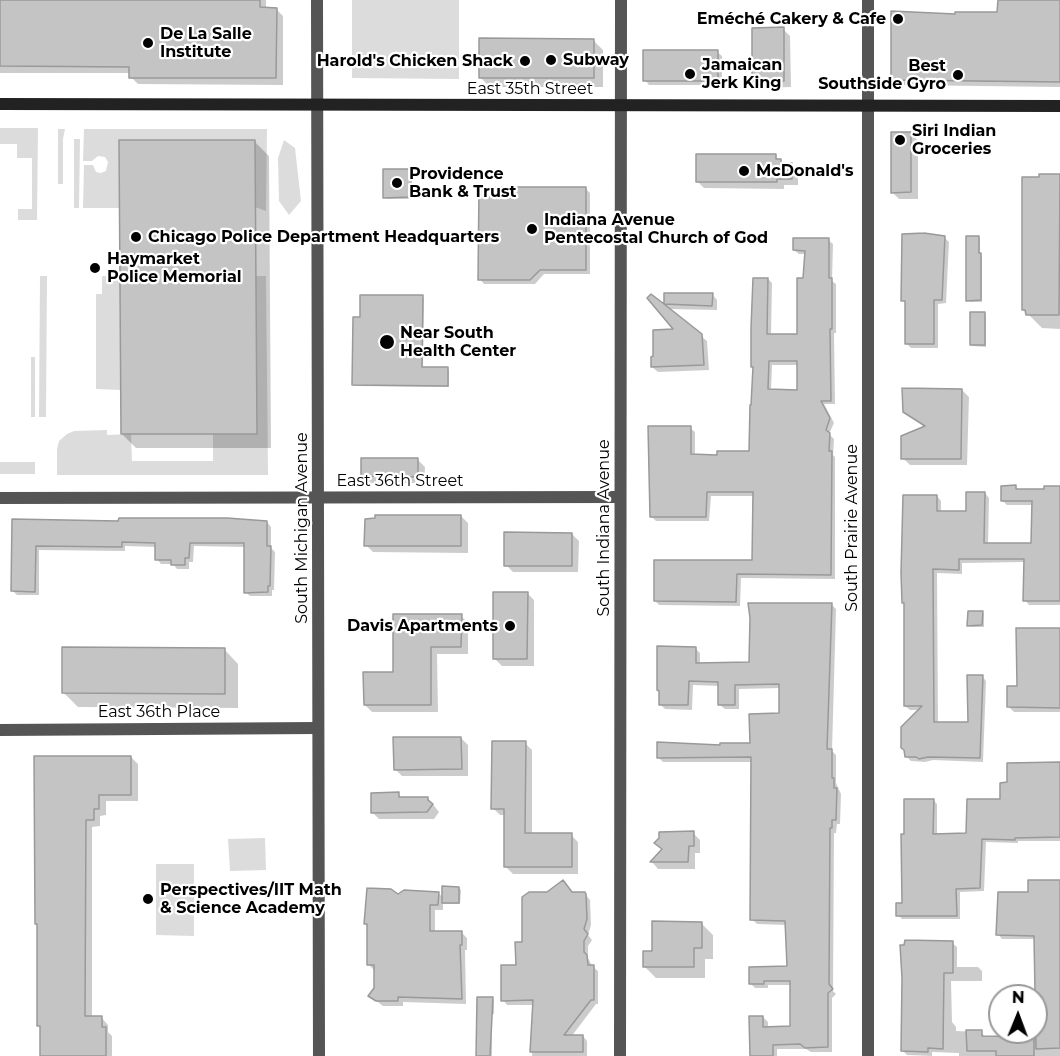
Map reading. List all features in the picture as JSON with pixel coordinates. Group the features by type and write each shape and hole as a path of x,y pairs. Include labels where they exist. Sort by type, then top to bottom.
{"main road":[{"name":"East 35th Street","path":"0,104 1060,106"}],"street":[{"name":"South Michigan Avenue","path":"317,0 319,1056"},
{"name":"South Indiana Avenue","path":"620,1056 621,0"},
{"name":"South Prairie Avenue","path":"868,0 868,1056"},
{"name":"East 36th Street","path":"0,498 621,497"},
{"name":"East 36th Place","path":"0,730 318,728"}],"shaded area":[{"path":"352,0 459,0 459,79 352,78"},
{"path":"0,128 38,128 37,220 18,220 18,209 32,209 32,158 17,158 17,144 0,144"},
{"path":"58,129 65,129 63,184 58,184"},
{"path":"84,129 267,129 266,211 255,207 255,140 119,208 83,208 84,165 93,165 96,172 101,173 106,171 108,162 105,157 98,156 92,161 83,161"},
{"path":"74,139 80,139 79,208 74,208"},
{"path":"284,140 295,148 301,201 289,215 279,201 278,158"},
{"path":"40,276 47,276 46,417 39,417"},
{"path":"102,276 120,276 120,390 96,389 96,294 102,294"},
{"path":"256,276 266,276 268,475 57,475 59,441 74,431 107,430 107,435 131,434 132,461 213,461 213,434 257,434"},
{"path":"31,357 35,357 35,417 31,417"},
{"path":"0,462 35,462 35,474 0,474"},
{"path":"265,838 266,870 230,871 228,839"},
{"path":"156,864 194,864 194,936 156,935"}],"building":[{"name":"De La Salle Institute","path":"0,0 260,0 260,7 277,8 276,78 129,78 129,67 0,66"},
{"path":"998,0 1060,0 1060,82 891,80 891,11 955,14 955,12 997,12"},
{"path":"784,27 784,81 752,81 752,28"},
{"path":"479,38 594,39 594,78 479,78"},
{"path":"643,50 718,50 718,81 643,81"},
{"path":"891,132 911,132 911,192 891,193"},
{"path":"119,140 255,140 257,434 121,434"},
{"name":"McDonald's","path":"696,154 776,154 776,159 781,159 781,163 792,163 792,179 777,179 777,182 696,182"},
{"name":"Providence Bank & Trust","path":"383,169 411,169 411,197 383,198"},
{"path":"1039,174 1060,174 1059,315 1026,315 1025,310 1022,310 1022,177 1039,177"},
{"name":"Indiana Avenue Pentecostal Church of God","path":"479,187 586,187 586,270 540,270 530,280 478,280"},
{"path":"924,233 945,236 942,300 934,300 934,344 905,344 905,301 901,301 902,234"},
{"path":"966,236 979,236 981,300 966,301"},
{"path":"793,238 829,238 829,278 832,278 831,401 821,401 830,418 826,430 830,433 829,451 832,451 831,575 737,574 736,602 654,601 654,560 752,560 753,492 707,492 706,517 650,517 648,426 691,426 691,454 717,455 717,451 749,451 753,367 751,367 751,328 753,278 768,278 767,334 797,334 797,278 803,278 805,251 793,250","holes":["769,361 797,361 797,390 768,389"]},
{"path":"664,293 713,293 712,306 664,304"},
{"path":"651,294 702,334 704,365 651,367 653,330 673,329 647,298"},
{"name":"Near South Health Center","path":"360,295 423,295 422,367 448,367 448,386 352,385 353,317 360,317"},
{"path":"970,312 985,312 985,345 970,345"},
{"path":"902,388 962,389 961,459 901,459 901,436 925,426 903,412"},
{"path":"361,458 418,458 418,477 361,476"},
{"path":"1016,485 1016,489 1044,489 1044,486 1060,486 1060,601 1023,601 1024,559 959,559 959,570 933,569 934,722 968,722 967,675 983,675 980,758 928,757 919,759 905,757 904,750 901,748 901,727 922,706 904,706 904,603 902,603 901,573 903,495 937,495 937,511 966,511 966,492 985,492 984,543 1031,543 1032,501 1001,501 1001,486"},
{"path":"375,515 461,515 461,546 364,546 365,519 375,518"},
{"path":"119,518 227,518 267,521 267,546 271,546 268,592 244,593 244,543 190,543 189,558 185,558 185,565 171,565 171,560 155,560 155,543 122,542 122,547 36,546 35,592 11,591 12,519 118,521"},
{"path":"504,532 572,533 572,566 504,566"},
{"name":"Davis Apartments","path":"493,592 528,592 527,659 493,659"},
{"path":"748,603 832,603 827,749 832,749 832,778 834,778 834,788 837,788 836,820 832,820 832,828 830,828 829,984 833,989 828,993 828,1047 805,1048 800,1044 773,1045 773,1056 750,1056 749,1016 763,1016 763,1027 790,1026 790,981 764,981 764,984 749,984 749,967 787,966 785,921 750,920 751,757 657,758 657,742 720,745 720,743 750,743 749,714 779,713 779,684 735,685 735,705 718,705 718,682 689,681 688,705 659,705 657,646 696,647 696,663 749,662"},
{"path":"968,611 983,611 982,625 967,626"},
{"path":"393,614 462,614 461,647 431,647 431,705 364,705 363,672 393,672"},
{"path":"1016,628 1060,628 1060,708 1007,707 1007,686 1017,686"},
{"path":"62,647 225,648 225,694 62,693"},
{"path":"393,737 461,737 462,769 394,770"},
{"path":"492,741 526,741 525,833 572,833 572,867 504,867 504,809 491,809"},
{"path":"34,756 131,756 131,795 99,795 99,809 94,809 94,820 86,820 85,1016 102,1016 102,1027 106,1027 106,1056 40,1056 40,1026 37,1026"},
{"path":"1060,762 1060,837 1015,838 1015,840 982,839 980,888 956,889 957,916 896,916 896,903 902,903 901,834 904,834 904,799 934,799 933,834 966,833 967,799 1000,799 1000,783 1007,782 1007,763"},
{"path":"399,792 399,797 428,797 433,804 427,812 371,813 371,793"},
{"path":"694,831 694,846 689,846 688,862 650,862 662,849 654,843 659,838 659,832"},
{"path":"563,880 572,892 585,892 586,894 587,919 584,929 588,934 584,941 584,952 587,955 588,965 594,965 594,1000 591,1000 564,1035 583,1035 583,1052 530,1052 533,1000 501,1001 501,965 516,965 515,942 522,942 522,897 529,892 547,892"},
{"path":"1028,880 1060,880 1060,1048 1036,1049 1036,1044 1048,1044 1048,984 1035,984 1034,936 996,935 998,892 1028,892"},
{"path":"442,886 459,887 459,903 442,903"},
{"path":"367,888 391,889 398,894 404,890 439,892 438,905 430,905 430,931 462,931 462,945 460,945 462,999 398,997 398,1001 376,1001 368,996 374,988 374,965 367,965 367,924 364,924"},
{"path":"652,921 702,922 702,948 694,948 694,967 643,967 643,951 652,951"},
{"path":"905,940 953,941 953,973 944,973 943,1049 928,1048 928,1052 901,1051 900,945 904,945"},
{"path":"477,997 493,997 490,1056 476,1056"},
{"path":"966,1030 982,1030 982,1036 988,1036 988,1044 1034,1044 1034,1056 996,1056 996,1051 967,1051"}],"place":[{"name":"Eméché Cakery & Cafe","path":"898,19"},
{"name":"De La Salle Institute","path":"148,43"},
{"name":"Subway","path":"551,60"},
{"name":"Harold's Chicken Shack","path":"525,61"},
{"name":"Jamaican Jerk King","path":"690,74"},
{"name":"Best Southside Gyro","path":"958,75"},
{"name":"Siri Indian Groceries","path":"900,140"},
{"name":"McDonald's","path":"744,171"},
{"name":"Providence Bank & Trust","path":"397,183"},
{"name":"Indiana Avenue Pentecostal Church of God","path":"532,229"},
{"name":"Chicago Police Department Headquarters","path":"136,237"},
{"name":"Haymarket Police Memorial","path":"95,268"},
{"name":"Near South Health Center","path":"387,342"},
{"name":"Davis Apartments","path":"510,626"},
{"name":"Perspectives/IIT Math & Science Academy","path":"148,899"}]}
